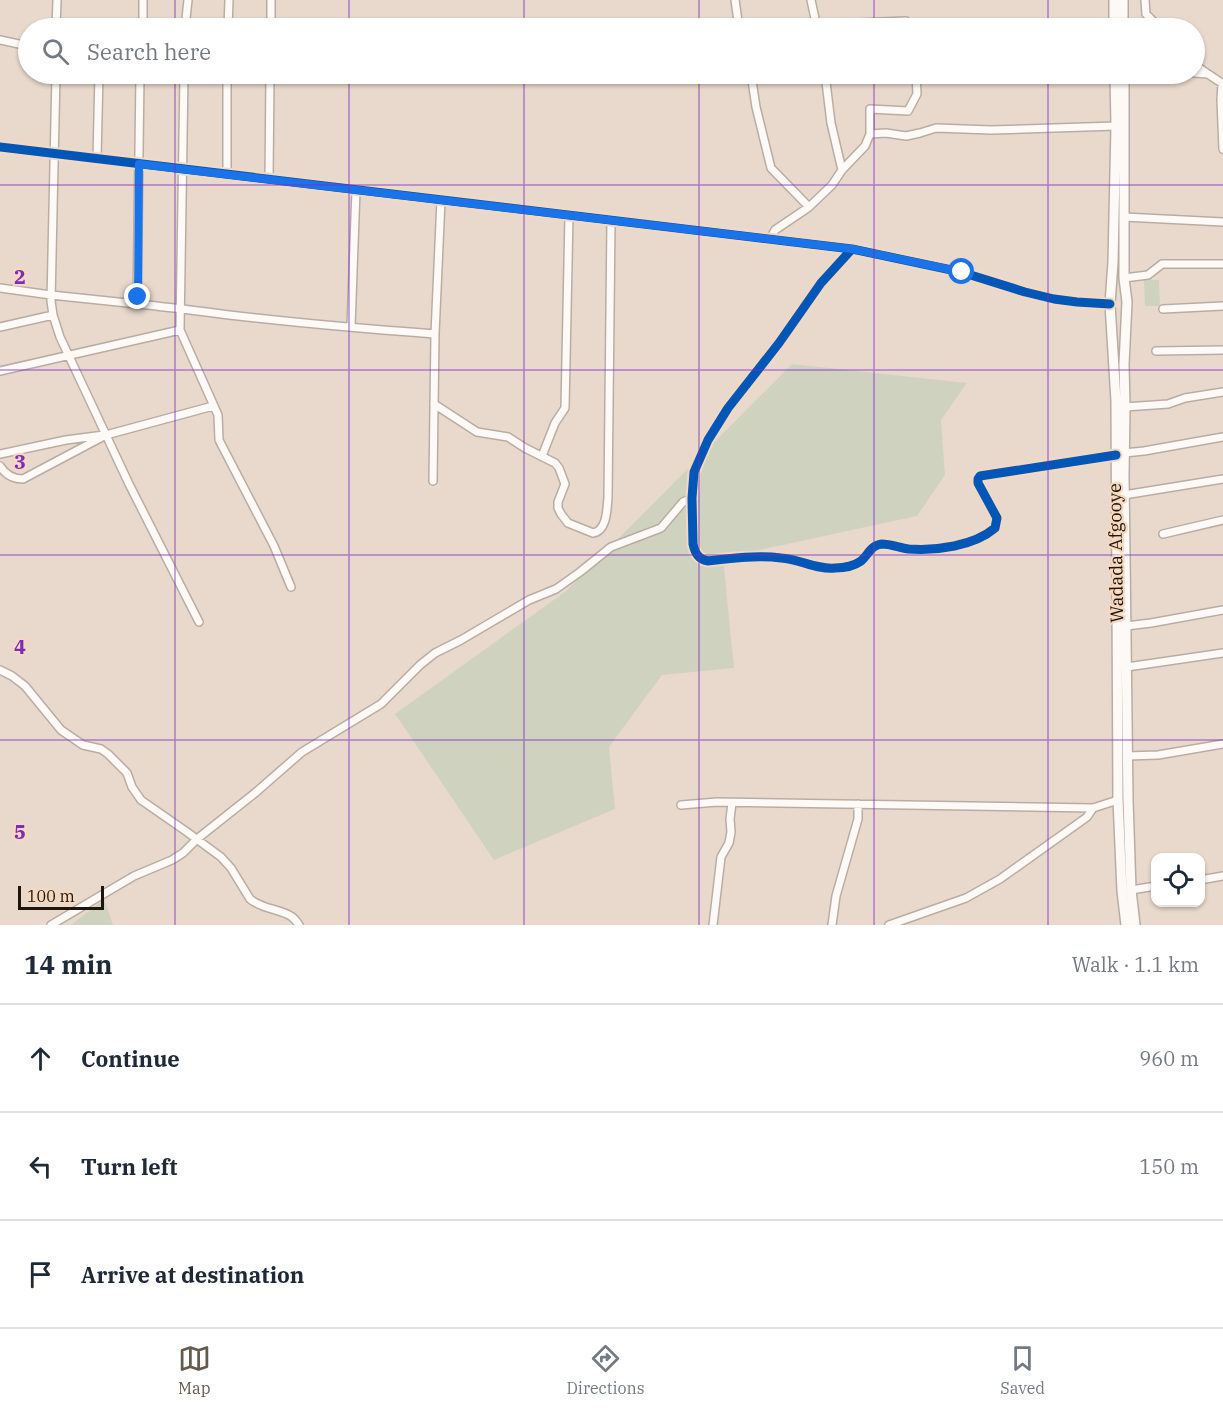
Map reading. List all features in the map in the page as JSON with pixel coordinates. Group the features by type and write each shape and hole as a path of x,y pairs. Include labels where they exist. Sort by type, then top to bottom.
{"highway":[{"path":"1114,0 1114,18"},
{"path":"1123,0 1123,18"},
{"name":"Wadada Afgooye","path":"1115,84 1111,304 1124,495 1127,756 1131,890 1136,925"},
{"name":"Wadada Afgooye","path":"1124,84 1124,279 1127,311 1124,364 1125,407 1120,454 1118,800 1122,891 1126,925"},
{"path":"1126,297 1119,295 1111,304 1118,313 1127,311"}],"street":[{"path":"56,18 57,0"},
{"path":"143,0 143,18"},
{"path":"186,18 188,0"},
{"path":"228,18 229,0"},
{"path":"271,18 272,0"},
{"path":"735,0 738,18"},
{"path":"811,0 814,18"},
{"path":"1145,0 1146,14 1150,18"},
{"path":"0,40 18,44"},
{"path":"1205,72 1222,84 1223,149"},
{"path":"56,84 51,295 53,315 129,484 199,622"},
{"path":"97,159 99,84"},
{"path":"137,304 140,84"},
{"path":"184,84 180,330 218,415 219,440 274,546 291,587"},
{"path":"227,84 227,174"},
{"path":"269,179 270,84"},
{"path":"753,84 771,168 809,207"},
{"path":"826,84 831,123 842,170"},
{"path":"770,239 776,230 809,207 832,185 842,170 865,146 870,134 870,109 908,111 917,94 916,84"},
{"path":"870,134 886,133 906,136 936,128 992,130 1116,126"},
{"path":"0,147 852,249 962,272 1000,285 1063,301 1111,304"},
{"path":"351,327 356,190"},
{"path":"433,481 435,334 441,200"},
{"path":"542,456 555,423 565,408 569,215"},
{"path":"1124,217 1223,222"},
{"path":"434,404 477,432 508,436 525,448 555,463 565,484 558,508 565,519 568,523 592,533 600,531 606,515 608,497 611,220"},
{"path":"852,249 821,283 779,343 728,408 708,440 694,472 692,498 695,551 703,560 743,556 782,558 832,569 857,563 877,545 909,549 937,549 975,542 995,528 997,518 978,483 980,476 1223,437"},
{"path":"1124,279 1148,274 1162,264 1223,264"},
{"path":"0,288 226,315 435,334"},
{"path":"1163,309 1223,306"},
{"path":"0,327 53,315"},
{"path":"0,371 180,330"},
{"path":"1156,351 1223,350"},
{"path":"1125,407 1168,404 1185,398 1223,392"},
{"path":"0,454 77,438 106,435 213,406"},
{"path":"0,466 9,476 23,479 106,435"},
{"path":"1124,495 1223,478"},
{"path":"51,925 134,876 183,853 197,838 255,793 302,752 381,704 435,652 461,640 529,600 556,589 611,547 661,528 683,502 692,498"},
{"path":"1163,534 1223,520"},
{"path":"1126,626 1223,610"},
{"path":"1127,667 1223,653"},
{"path":"0,670 25,686 61,730 83,745 101,749 108,754 128,773 132,787 141,800 221,857 254,903 285,913 299,925"},
{"path":"1127,756 1158,755 1223,744"},
{"path":"681,804 1093,808 1118,800"},
{"path":"713,925 721,857 729,843 731,832 732,803"},
{"path":"832,925 836,896 858,819 858,804"},
{"path":"889,925 966,898 1000,879 1087,817 1093,808"},
{"path":"1205,879 1223,876"},
{"path":"1131,890 1151,887"}],"green space":[{"path":"1144,280 1159,280 1160,306 1145,306"},
{"path":"792,364 967,383 941,420 945,475 917,516 723,558 734,668 662,675 609,747 615,809 494,860 395,714 566,591"},
{"path":"104,899 113,925 71,925"}],"cycle path":[{"path":"0,147 852,249 961,272 1054,299 1110,304"},
{"path":"852,249 821,283 779,343 728,408 708,440 694,472 693,544 699,557 708,561 772,557 821,567 838,568 858,563 872,548 882,544 909,549 954,546 976,539 995,528 997,518 978,483 980,476 1116,455"}],"route":[{"path":"138,297 139,164 852,249 962,272"}]}
